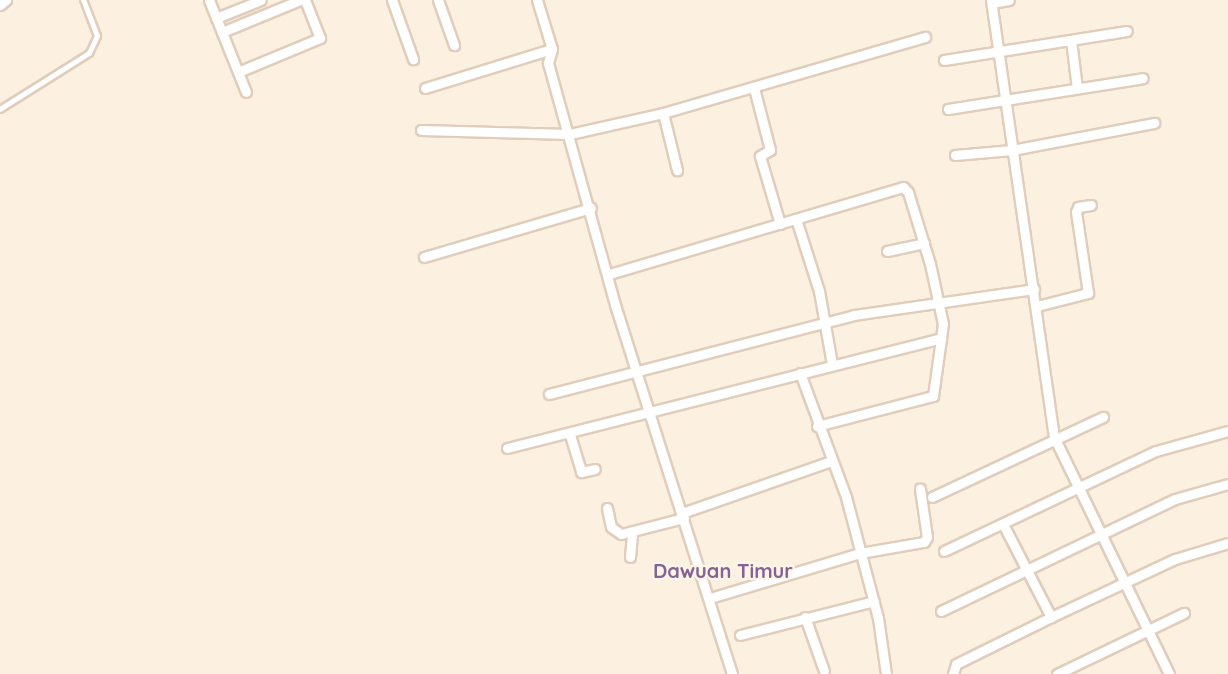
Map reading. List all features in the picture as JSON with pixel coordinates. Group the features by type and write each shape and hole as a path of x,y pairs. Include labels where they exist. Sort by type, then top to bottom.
{"street":[{"path":"0,5 6,0"},
{"path":"209,0 246,92"},
{"path":"216,18 261,0"},
{"path":"222,32 300,0"},
{"path":"238,72 321,38 305,0"},
{"path":"392,0 413,59"},
{"path":"438,0 454,45"},
{"path":"537,0 552,49 548,63 591,208 634,370 710,598 732,674"},
{"path":"1009,0 992,2 997,51 1007,99 1012,150 1037,306 1054,437 1169,674"},
{"path":"944,60 1127,31"},
{"path":"422,130 570,134 663,113 925,37"},
{"path":"1071,40 1077,88"},
{"path":"425,88 552,49"},
{"path":"948,108 1143,78"},
{"path":"754,88 770,150 760,156 780,224"},
{"path":"663,113 677,170"},
{"path":"956,155 1012,150 1154,123"},
{"path":"609,274 903,188 908,192 924,243 938,302 941,338 933,396 817,426"},
{"path":"1037,306 1088,293 1076,212 1078,207 1091,205"},
{"path":"424,257 591,208"},
{"path":"796,219 825,322 832,364"},
{"path":"887,251 924,243"},
{"path":"549,394 825,322 938,302 1034,289"},
{"path":"507,448 570,435 647,412 941,338"},
{"path":"800,373 817,426 846,497 874,601 886,674"},
{"path":"932,497 1054,437 1103,417"},
{"path":"944,551 1156,451 1228,431"},
{"path":"570,435 581,472 595,469"},
{"path":"607,508 616,532 632,532 683,516 831,461"},
{"path":"941,611 1175,500 1228,484"},
{"path":"710,598 860,553 925,542 920,489"},
{"path":"1003,524 1051,617"},
{"path":"630,557 632,532"},
{"path":"953,674 956,664 1051,617 1175,559 1228,543"},
{"path":"740,634 874,601"},
{"path":"1057,674 1184,613"},
{"path":"805,617 824,671"}],"lane":[{"path":"0,109 89,52 97,36 83,0"}],"district":[{"name":"Dawuan Timur","path":"723,570"}]}
